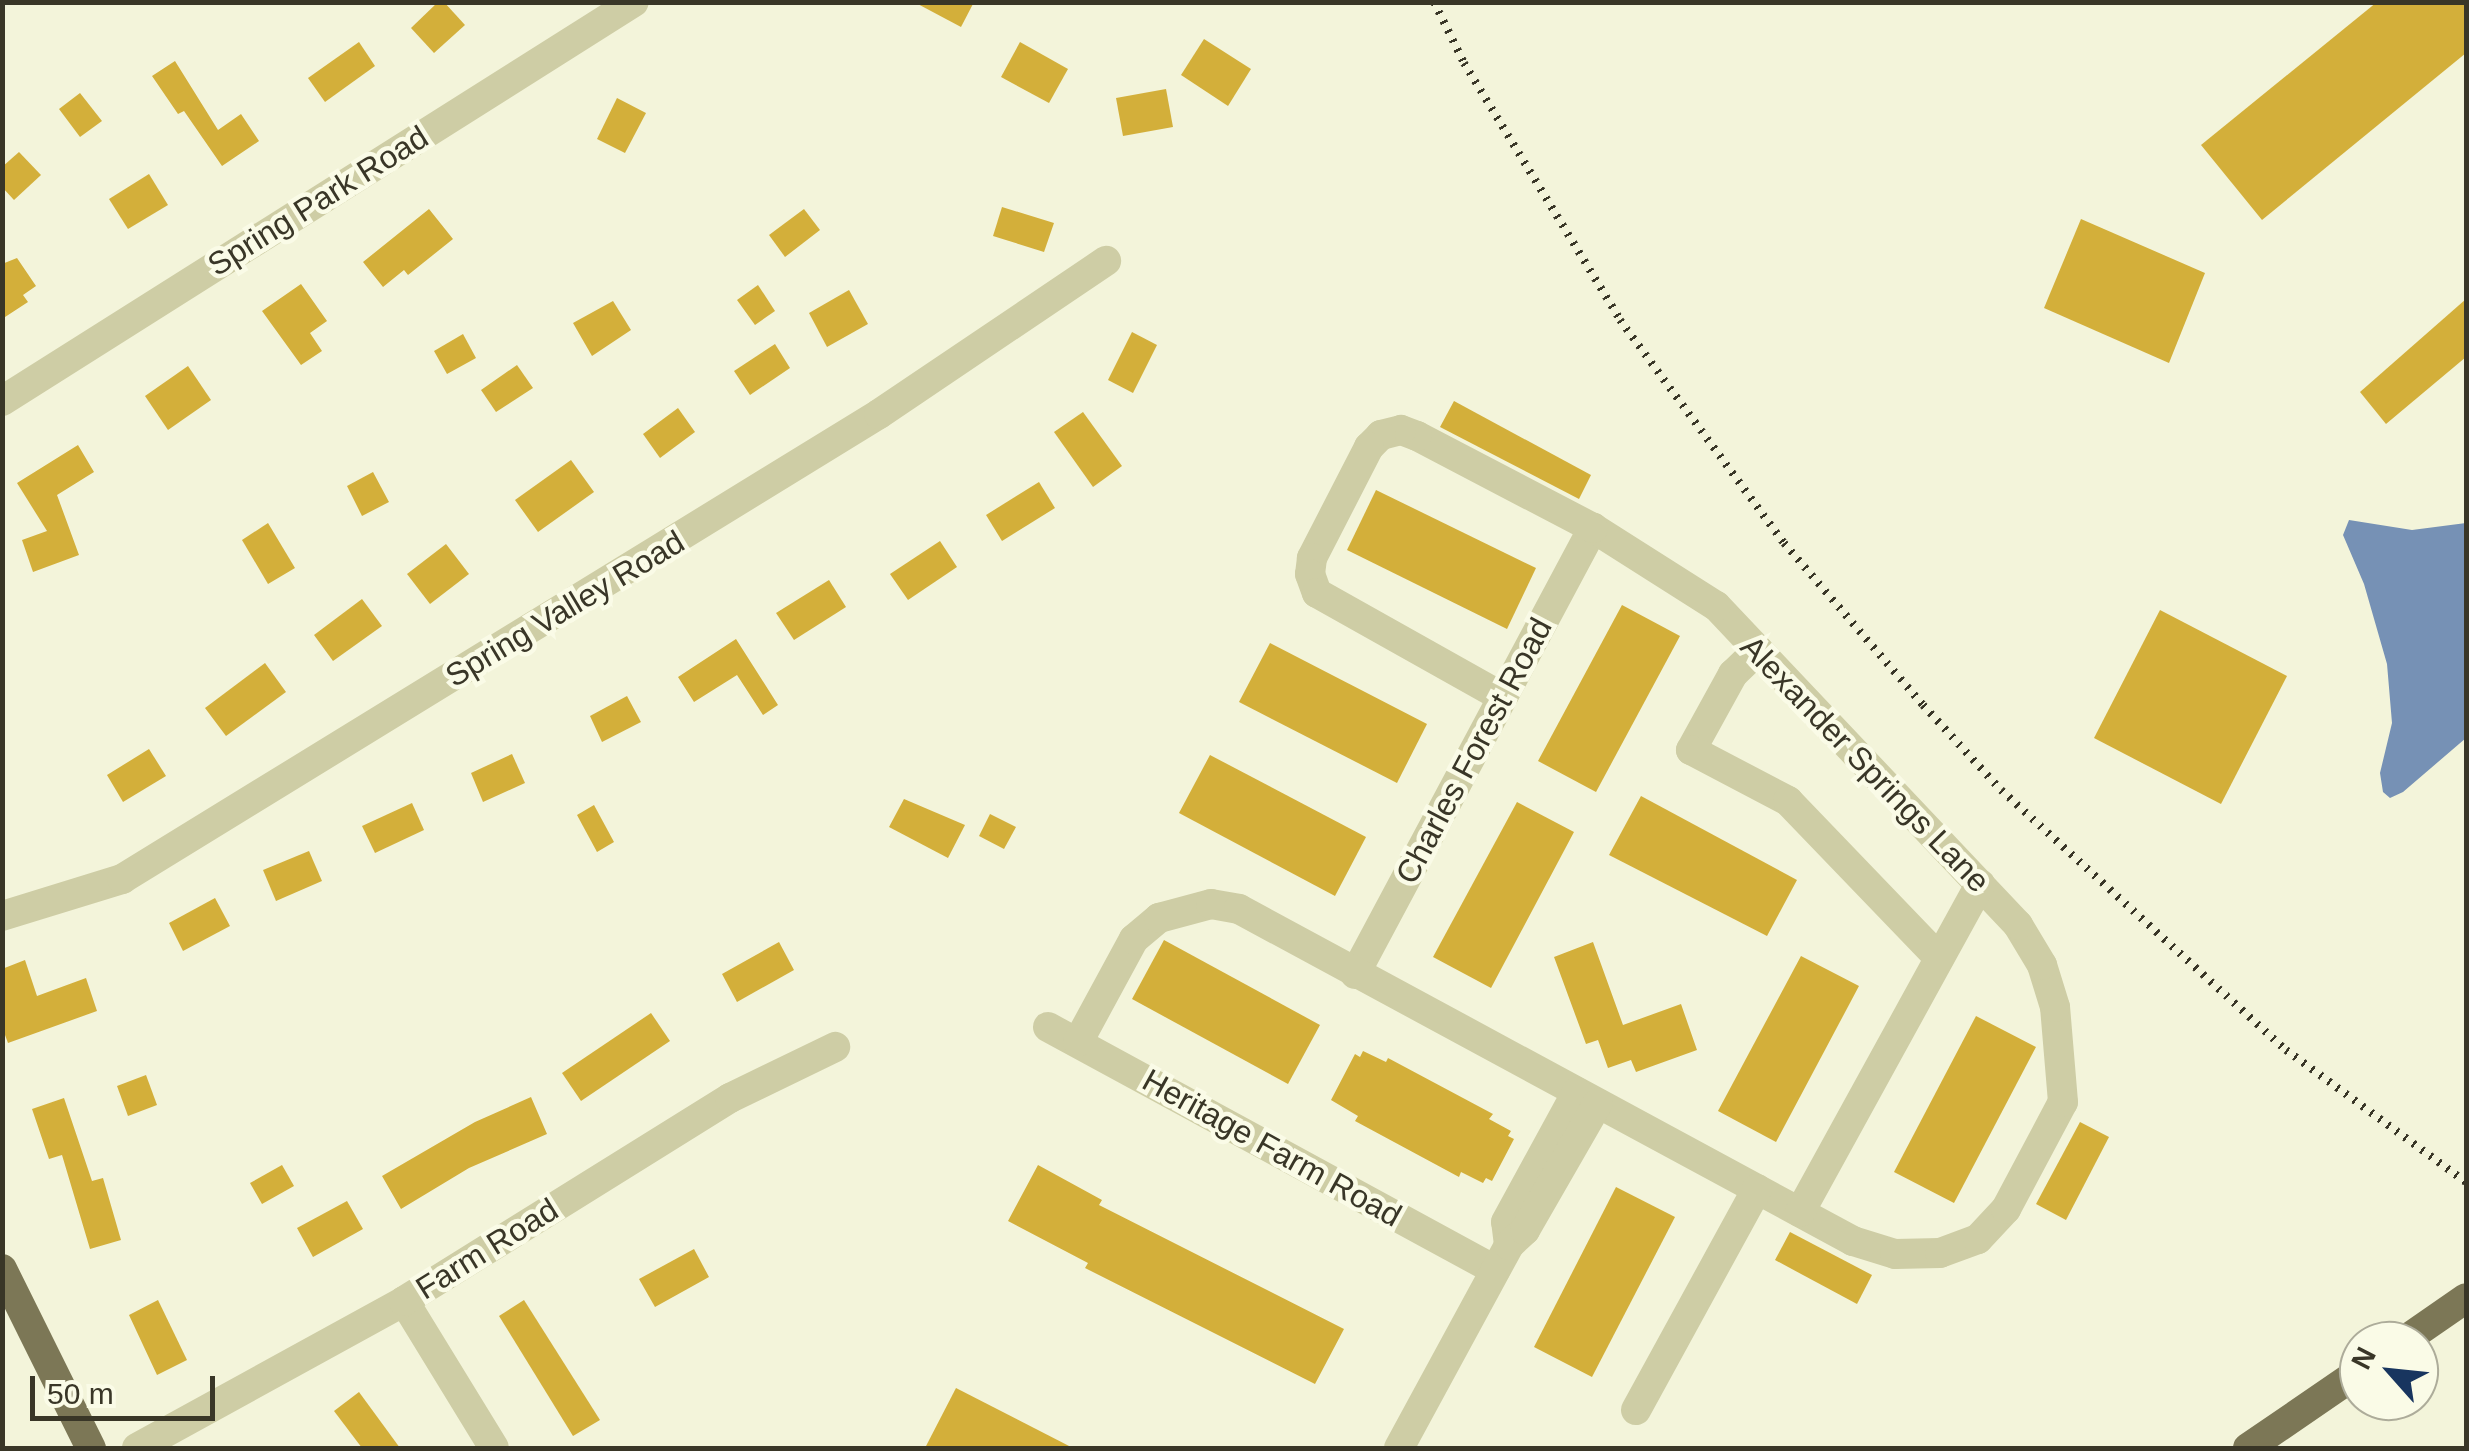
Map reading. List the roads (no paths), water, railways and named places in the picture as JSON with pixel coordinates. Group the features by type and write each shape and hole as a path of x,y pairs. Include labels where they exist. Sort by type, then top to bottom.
{"main road":[{"path":"2,1269 91,1448"},
{"path":"2433,1321 2466,1298"},
{"path":"2248,1448 2339,1386"}],"street":[{"name":"Spring Park Road","path":"2,400 634,2"},
{"name":"Spring Valley Road","path":"2,916 122,879 848,433 1106,261"},
{"name":"Alexander Springs Lane","path":"1078,1042 1134,940 1158,918 1211,904 1239,909 1853,1241 1895,1254 1940,1253 1978,1239 2006,1210 2063,1102 2055,1007 2042,965 2018,925 1716,606 1593,528 1401,430 1381,436 1369,447 1312,558 1310,574 1317,593 1502,696"},
{"name":"Charles Forest Road","path":"1355,974 1593,528"},
{"path":"1758,650 1733,674 1691,750 1788,801 1940,958"},
{"path":"1800,1212 1980,884"},
{"name":"Heritage Farm Road","path":"1048,1026 1502,1257"},
{"name":"Farm Road","path":"137,1448 404,1301 730,1098 835,1048"},
{"path":"1399,1448 1502,1257 1506,1222 1588,1098"},
{"path":"1636,1410 1757,1189"},
{"path":"404,1301 494,1448"}],"water":[{"path":"2349,520 2412,530 2466,523 2466,738 2403,792 2390,798 2383,792 2380,773 2392,723 2387,664 2364,584 2343,535"}],"railway":[{"path":"1434,2 1464,63 1620,320 1784,543 1923,705 2001,790 2286,1050 2466,1182"}]}
